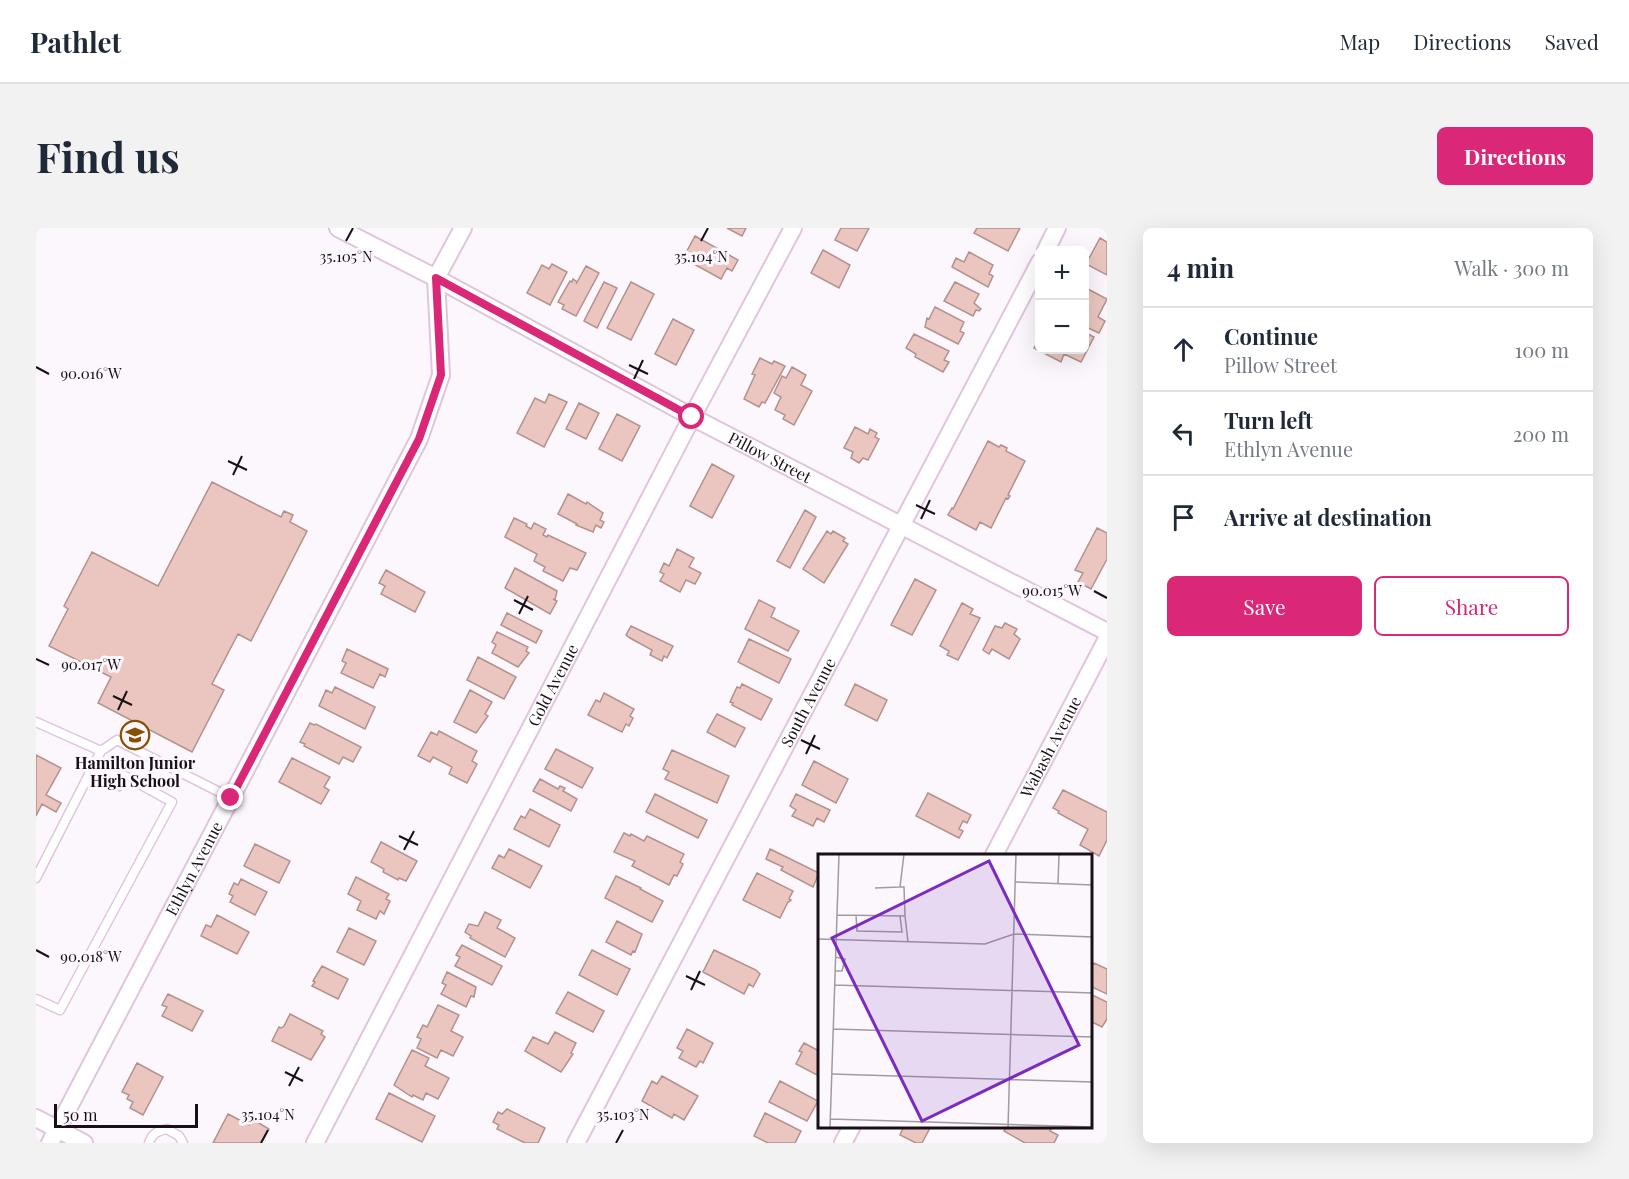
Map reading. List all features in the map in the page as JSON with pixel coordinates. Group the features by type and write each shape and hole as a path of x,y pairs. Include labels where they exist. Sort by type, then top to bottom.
{"street":[{"name":"Pillow Street","path":"338,228 436,278 692,417 1107,632"},
{"path":"436,278 463,228"},
{"name":"Gold Avenue","path":"315,1143 692,417 793,228"},
{"path":"1048,246 1057,228"},
{"name":"South Avenue","path":"576,1143 1035,271"},
{"name":"Ethlyn Avenue","path":"54,1136 419,439 441,375 436,278"},
{"name":"Wabash Avenue","path":"995,854 1107,639"},
{"path":"36,1118 54,1136 84,1143"},
{"path":"843,1143 851,1128"}],"lane":[{"path":"36,722 101,750"},
{"path":"36,878 101,750 117,740 231,798"},
{"path":"36,999 60,1010 172,802 125,776 119,786 90,773"},
{"path":"149,1143 157,1131 167,1129 179,1136 183,1143"}],"building":[{"path":"727,228 746,228 742,236"},
{"path":"841,228 869,228 857,251 835,240"},
{"path":"977,228 1020,228 1008,251 974,233"},
{"path":"695,236 738,260 732,271 727,268 721,279 683,258"},
{"path":"1100,238 1107,242 1107,275 1089,266 1089,258"},
{"path":"823,250 850,265 839,288 811,273"},
{"path":"969,252 993,265 989,274 993,276 988,287 952,267 956,258 964,262"},
{"path":"552,264 567,272 550,305 527,293 542,265 549,269"},
{"path":"586,266 599,273 576,316 562,309 564,305 558,302 570,281 572,282 573,279 577,282 576,284"},
{"path":"604,282 617,288 597,328 584,321"},
{"path":"631,282 654,294 631,340 607,328"},
{"path":"955,282 979,294 974,303 981,309 976,310 973,316 944,301"},
{"path":"1089,290 1107,299 1098,317 1105,321 1099,333 1089,328"},
{"path":"935,307 964,322 960,331 964,333 958,344 925,327 927,318 929,319"},
{"path":"673,319 694,330 676,365 655,354"},
{"path":"914,334 949,351 944,360 949,362 943,372 915,357 916,354 906,348"},
{"path":"1089,334 1094,337 1089,347"},
{"path":"1046,354 1064,354 1061,362"},
{"path":"1064,354 1085,354 1081,362"},
{"path":"760,358 772,364 774,361 785,366 765,403 762,402 759,407 744,399"},
{"path":"792,367 806,375 801,385 812,391 794,425 783,419 785,415 775,410 781,397 774,393 782,376 786,378"},
{"path":"549,394 567,402 544,447 517,433 535,398 545,403"},
{"path":"579,403 599,413 586,439 566,429"},
{"path":"617,414 640,426 622,461 599,449"},
{"path":"855,427 868,434 870,429 877,433 875,437 879,439 868,460 863,458 859,463 851,458 853,452 844,448"},
{"path":"988,441 999,447 1001,445 1007,448 1006,451 1025,461 1008,495 1010,496 1006,498 991,528 980,522 976,530 948,515"},
{"path":"712,464 734,476 712,518 690,506"},
{"path":"212,482 281,517 284,511 293,515 290,522 307,531 251,641 238,634 212,684 224,690 192,752 98,703 111,677 49,646 68,609 64,606 92,552 158,586"},
{"path":"568,494 586,504 587,502 603,513 600,520 604,522 601,528 596,525 593,532 558,514"},
{"path":"805,510 816,517 790,568 777,561"},
{"path":"514,518 527,524 526,526 531,529 534,523 546,529 543,535 547,537 548,535 586,553 577,570 570,568 563,581 543,571 545,567 534,561 537,554 505,537"},
{"path":"1097,528 1107,533 1107,559 1091,589 1078,582 1083,573 1075,570"},
{"path":"827,531 831,534 833,531 845,538 843,541 848,544 824,583 803,569"},
{"path":"677,549 694,558 689,567 701,573 695,584 686,580 680,592 660,581 664,574 660,572 664,563 669,566"},
{"path":"515,568 557,591 555,600 557,601 550,614 505,588"},
{"path":"386,570 425,592 415,612 381,594 385,586 379,583"},
{"path":"915,579 936,590 912,635 891,625"},
{"path":"759,600 775,608 771,617 799,631 788,651 745,629"},
{"path":"962,603 973,609 970,614 980,618 958,660 947,655 949,651 940,646"},
{"path":"507,613 542,631 536,643 501,625"},
{"path":"1005,623 1017,629 1014,634 1020,639 1009,659 992,649 989,654 983,650 995,626 1002,628"},
{"path":"631,626 673,646 667,658 664,656 662,661 650,655 652,650 626,635"},
{"path":"497,632 528,647 526,651 529,653 518,667 492,653 496,645 492,642"},
{"path":"749,639 791,659 779,683 738,662"},
{"path":"347,649 388,669 385,677 380,674 373,688 341,673 346,663 342,661"},
{"path":"478,657 516,677 504,699 467,680"},
{"path":"742,684 772,699 761,720 730,702 737,687 740,688"},
{"path":"855,684 887,700 877,721 845,705"},
{"path":"335,687 375,707 365,729 319,706 326,690 332,693"},
{"path":"470,690 492,702 485,714 488,716 476,733 454,722"},
{"path":"604,693 634,709 630,716 633,718 629,726 626,724 622,732 588,715 596,700 600,702"},
{"path":"717,714 745,728 735,747 707,732"},
{"path":"310,723 361,747 353,762 343,757 339,764 304,746 305,744 300,742"},
{"path":"439,731 477,751 472,761 477,764 467,783 449,774 452,767 433,757 430,762 418,756 431,732 437,735"},
{"path":"556,749 593,768 582,788 545,769"},
{"path":"672,750 729,776 717,803 665,779 669,772 663,769"},
{"path":"36,755 61,768 46,795 61,803 56,812 42,804 36,816"},
{"path":"292,758 330,777 324,787 329,790 321,804 279,782"},
{"path":"814,761 848,779 836,803 802,785"},
{"path":"540,779 558,789 560,786 565,788 563,791 577,799 571,811 533,791"},
{"path":"1063,790 1107,812 1107,840 1099,856 1080,845 1088,829 1053,808"},
{"path":"928,793 971,815 967,823 963,821 959,829 963,831 959,838 916,816"},
{"path":"655,794 707,820 698,838 646,812"},
{"path":"796,794 830,810 824,822 817,818 813,826 792,816 796,810 790,806"},
{"path":"530,809 560,825 549,847 514,829 521,816 525,818"},
{"path":"624,833 644,841 647,836 684,854 680,862 683,864 669,885 632,866 635,861 614,852"},
{"path":"381,842 417,861 406,881 399,878 398,880 383,872 384,869 371,862"},
{"path":"255,844 290,861 279,883 244,866"},
{"path":"509,849 542,866 530,888 492,868 499,855 504,858"},
{"path":"770,849 818,873 813,887 781,870 783,867 766,859"},
{"path":"757,873 793,891 789,899 791,900 780,918 743,900"},
{"path":"616,876 663,901 652,922 605,898"},
{"path":"356,877 389,894 386,899 390,901 384,914 380,911 376,919 357,910 361,901 348,894"},
{"path":"241,879 267,892 255,915 230,902 233,896 229,894 234,883 238,885"},
{"path":"485,912 501,920 497,928 515,938 505,957 470,938 471,936 465,932 469,924 478,926"},
{"path":"217,915 249,932 237,954 201,936 206,925 211,927"},
{"path":"617,921 642,934 635,952 633,951 631,955 606,942"},
{"path":"349,928 376,941 364,965 337,952"},
{"path":"462,945 502,966 492,985 455,966 460,957 456,955"},
{"path":"592,950 630,969 617,995 579,975"},
{"path":"714,950 756,970 760,974 753,987 749,984 744,994 703,972"},
{"path":"1094,963 1107,969 1107,994 1092,987"},
{"path":"322,966 348,979 338,999 312,986"},
{"path":"447,972 476,987 474,997 471,996 466,1007 441,994 446,985 442,983"},
{"path":"568,992 604,1011 593,1032 556,1013"},
{"path":"168,994 203,1011 192,1031 162,1016 167,1007 162,1005"},
{"path":"1092,995 1107,1002 1107,1019 1102,1027 1092,1022"},
{"path":"438,1005 459,1015 451,1031 463,1037 453,1056 441,1050 437,1058 417,1048 421,1039 417,1037 423,1025 427,1027"},
{"path":"290,1014 323,1031 321,1034 325,1037 311,1060 272,1041 279,1027 284,1026"},
{"path":"687,1029 713,1043 703,1063 700,1061 696,1067 679,1058 683,1051 677,1048"},
{"path":"555,1032 576,1043 571,1053 573,1054 561,1072 525,1051 533,1037 548,1044"},
{"path":"804,1043 818,1050 818,1075 796,1064 802,1052 799,1051"},
{"path":"412,1050 429,1058 425,1066 449,1078 438,1099 426,1093 423,1100 413,1095 412,1097 394,1085"},
{"path":"137,1063 163,1077 143,1115 130,1108 133,1102 127,1099 129,1095 122,1092"},
{"path":"662,1076 698,1096 684,1120 674,1114 672,1118 642,1101 652,1081 657,1084"},
{"path":"780,1081 818,1101 807,1121 769,1102"},
{"path":"389,1093 435,1116 422,1142 376,1119"},
{"path":"507,1109 545,1128 538,1143 525,1143 497,1129 499,1125 493,1122 498,1112 502,1114"},
{"path":"765,1113 801,1131 795,1143 768,1143 754,1136"},
{"path":"228,1114 249,1125 252,1119 269,1129 261,1143 213,1143"},
{"path":"903,1128 930,1128 922,1143 916,1143 900,1135"},
{"path":"1006,1128 1052,1128 1050,1131 1058,1135 1054,1143 1025,1143 1004,1131"}],"place":[{"name":"Hamilton Junior High School","path":"135,735"}],"route":[{"path":"231,798 419,439 441,375 436,278 692,417"}]}
